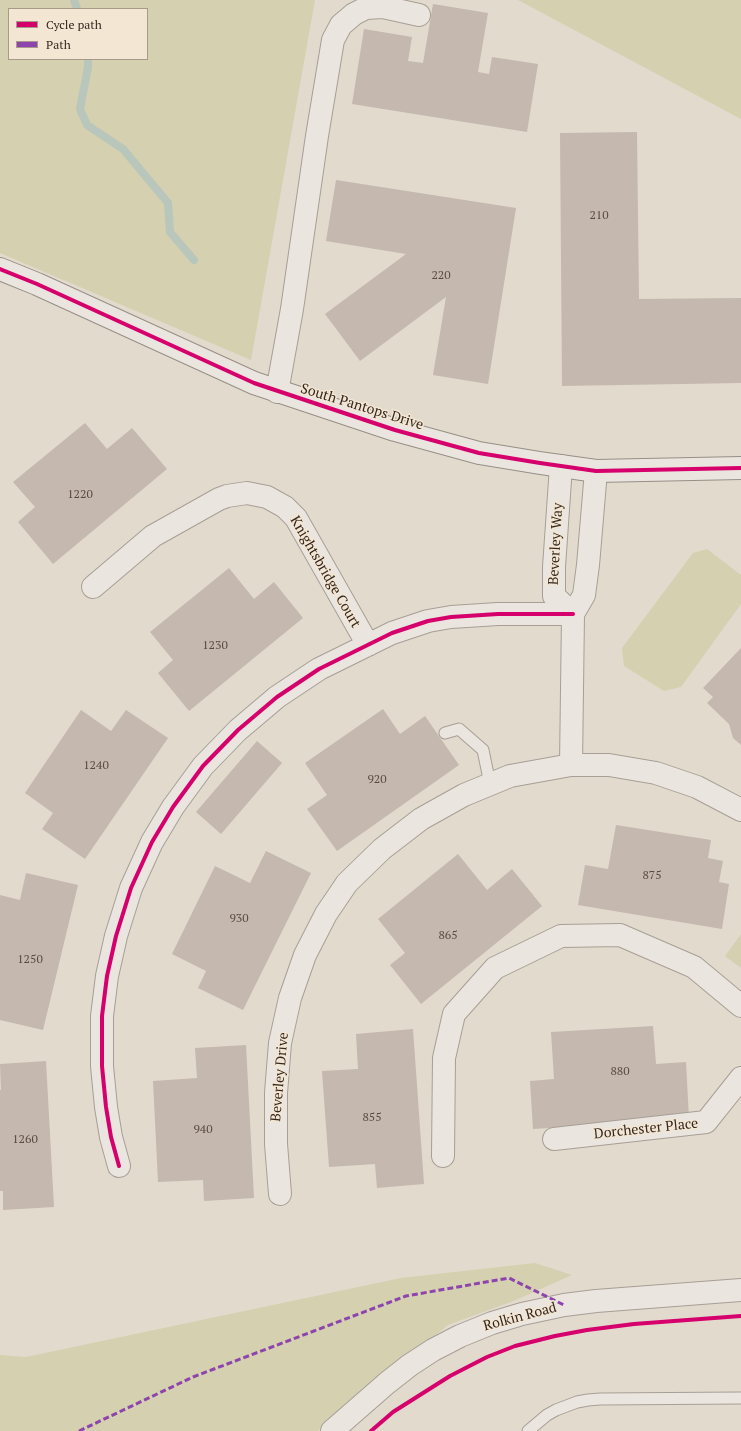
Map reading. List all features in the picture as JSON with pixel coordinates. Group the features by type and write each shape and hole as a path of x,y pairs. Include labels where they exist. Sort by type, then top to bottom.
{"street":[{"path":"278,392 333,40 341,25 354,14 366,8 383,7 419,15"},
{"name":"South Pantops Drive","path":"0,269 254,383 395,430 471,450 596,471 741,468"},
{"name":"Beverley Way","path":"561,466 554,567 554,596 573,614"},
{"path":"571,766 573,614 584,595 596,471"},
{"name":"Knightsbridge Court","path":"93,587 153,536 219,499 227,496 247,493 267,497 285,507 296,518 368,645"},
{"name":"Knightsbridge Court","path":"118,1166 106,1107 102,1066 102,1016 107,976 116,936 131,888 152,842 173,807 203,766 238,730 277,697 313,673 392,633 428,621 451,617 498,614 573,614"},
{"name":"Beverley Drive","path":"280,1194 276,1144 276,1093 280,1043 290,998 305,955 326,914 347,883 382,849 421,819 464,795 510,776 571,766 609,765 656,773 697,787 741,810"},
{"path":"443,1156 444,1058 454,1014 495,968 561,936 620,935 694,967 741,1006"},
{"name":"Dorchester Place","path":"554,1139 706,1122 741,1078"},
{"name":"Rolkin Road","path":"332,1431 410,1365 447,1343 492,1323 564,1305 596,1301 741,1290"}],"lane":[{"path":"445,733 459,729 483,750 490,784"},
{"path":"528,1431 546,1415 577,1402 588,1400 741,1398"}],"shaded area":[{"path":"0,0 315,0 251,360 0,253"},
{"path":"518,0 741,0 741,119"},
{"path":"707,549 741,575 741,604 681,687 664,691 624,666 622,648 693,553"},
{"path":"741,934 741,968 725,956"},
{"path":"535,1263 572,1275 516,1300 448,1325 318,1431 0,1431 0,1355 26,1357 401,1278"}],"building":[{"path":"433,4 488,13 478,72 489,74 492,57 538,64 527,132 352,104 364,29 412,37 408,61 423,63"},
{"path":"637,132 639,299 741,298 741,383 562,386 560,133"},
{"path":"336,180 516,208 488,384 433,375 446,297 360,361 325,314 406,254 326,241"},
{"path":"85,423 107,449 132,428 167,469 53,564 18,522 35,507 13,482"},
{"path":"229,568 254,599 274,582 303,618 189,711 158,673 173,660 150,632"},
{"path":"741,648 741,745 733,738 729,724 707,703 713,697 703,688"},
{"path":"383,709 400,734 425,716 459,765 337,851 307,809 327,795 305,763"},
{"path":"81,710 111,731 126,710 168,738 85,859 42,829 53,813 25,793"},
{"path":"257,741 282,763 221,834 196,812"},
{"path":"616,825 711,840 708,858 723,861 719,882 729,884 722,929 578,905 585,865 608,869"},
{"path":"266,851 311,873 243,1010 198,988 206,971 172,954 215,866 250,883"},
{"path":"458,854 487,890 512,869 542,906 421,1004 390,965 405,953 378,919"},
{"path":"26,873 78,885 43,1030 0,1020 0,895 20,900"},
{"path":"653,1026 656,1064 686,1062 689,1119 533,1129 530,1081 554,1079 551,1032"},
{"path":"413,1029 424,1184 377,1188 375,1164 329,1167 322,1071 358,1069 356,1034"},
{"path":"246,1045 254,1198 204,1201 203,1180 158,1182 153,1081 197,1078 195,1048"},
{"path":"46,1061 54,1207 3,1210 3,1191 0,1191 0,1064"}],"waterway":[{"path":"74,0 77,8"},
{"path":"88,60 80,109 87,125 123,149 168,203 170,232 194,260"}],"marked path":[{"path":"79,1431 193,1377 406,1296 509,1278 564,1305"}],"cycle path":[{"path":"0,269 37,284 254,383 395,430 479,453 596,471 741,468"},
{"path":"119,1166 111,1137 102,1066 102,1016 107,976 116,936 131,888 152,842 173,807 203,766 238,730 277,697 319,669 392,633 428,621 451,617 498,614 573,614"},
{"path":"371,1431 393,1412 450,1376 487,1357 515,1346 587,1330 634,1324 741,1316"}]}
